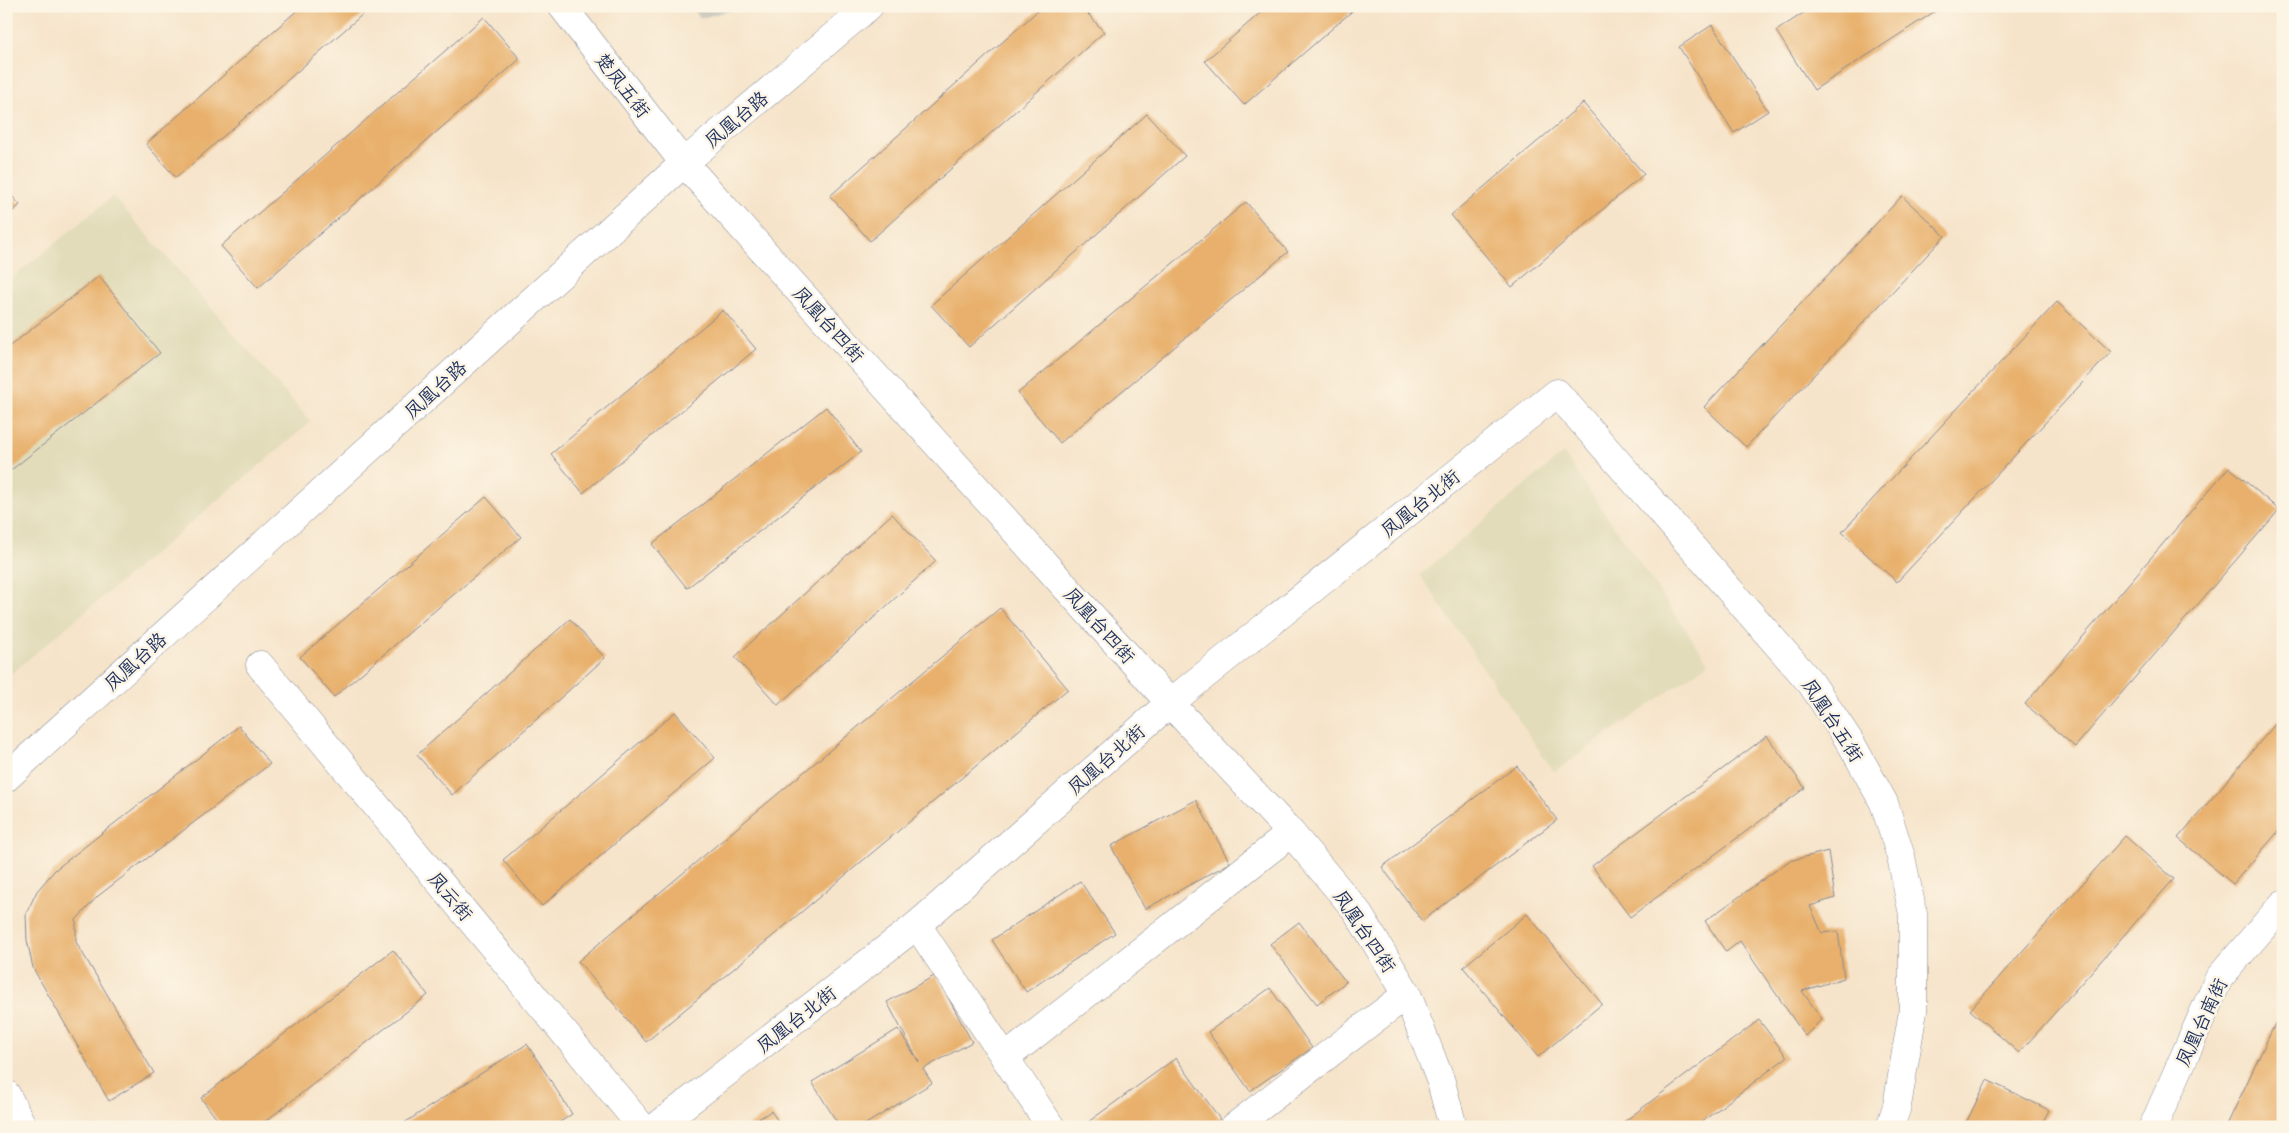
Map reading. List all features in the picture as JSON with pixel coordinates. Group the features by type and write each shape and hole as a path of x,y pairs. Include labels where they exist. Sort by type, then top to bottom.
{"street":[{"name":"楚凤五街","path":"562,6 684,163"},
{"name":"凤凰台路","path":"6,778 684,163 869,6"},
{"name":"凤凰台四街","path":"684,163 1170,703 1291,833 1356,910 1407,994 1441,1082 1453,1127"},
{"name":"凤凰台北街","path":"656,1127 917,925 1170,703 1557,393"},
{"name":"凤凰台五街","path":"1557,393 1811,683 1852,745 1884,803 1901,857 1913,914 1913,1011 1897,1106 1890,1127"},
{"name":"凤云街","path":"260,665 642,1127"},
{"path":"1005,1058 1291,833"},
{"name":"凤凰台南街","path":"2153,1127 2219,978 2283,904"},
{"path":"917,925 1051,1127"},
{"path":"1234,1127 1407,994"},
{"path":"6,1094 23,1127"}],"shaded area":[{"path":"688,6 748,6 701,18"},
{"path":"113,196 311,422 6,678 6,283"},
{"path":"1563,453 1709,663 1554,772 1420,575"}],"building":[{"path":"302,6 372,6 176,178 146,144"},
{"path":"1043,6 1081,6 1104,32 870,241 830,196"},
{"path":"1268,6 1358,6 1244,105 1205,61"},
{"path":"1814,6 1943,6 1814,90 1776,31"},
{"path":"484,17 520,59 258,288 221,246"},
{"path":"1712,25 1768,111 1734,133 1679,47"},
{"path":"1583,103 1644,174 1512,287 1451,215"},
{"path":"1147,114 1185,156 969,347 931,305"},
{"path":"6,189 20,205 6,217"},
{"path":"1902,196 1945,236 1746,447 1704,407"},
{"path":"1246,202 1288,252 1060,443 1018,393"},
{"path":"99,276 160,353 6,474 6,349"},
{"path":"2057,302 2111,352 1897,582 1842,532"},
{"path":"723,310 756,349 583,493 551,454"},
{"path":"826,407 861,452 687,588 652,544"},
{"path":"2229,467 2279,510 2075,747 2025,704"},
{"path":"486,497 521,537 334,697 300,657"},
{"path":"892,514 936,561 778,705 735,657"},
{"path":"1000,608 1068,689 646,1042 578,961"},
{"path":"570,619 605,658 452,795 417,755"},
{"path":"675,712 715,758 542,906 503,860"},
{"path":"2283,715 2283,826 2233,884 2178,838"},
{"path":"239,726 270,764 98,896 76,920 76,942 154,1073 109,1101 33,968 27,940 26,914 37,891 55,870"},
{"path":"1767,736 1805,788 1630,917 1592,866"},
{"path":"1517,766 1557,820 1422,921 1382,867"},
{"path":"1196,800 1230,863 1145,909 1111,846"},
{"path":"2125,836 2174,879 2019,1053 1970,1010"},
{"path":"1828,851 1835,898 1810,906 1822,933 1838,931 1844,978 1802,991 1822,1019 1805,1036 1740,941 1726,952 1705,921 1789,861"},
{"path":"1080,881 1115,933 1026,992 992,940"},
{"path":"1527,914 1602,1004 1538,1057 1463,967"},
{"path":"1299,922 1346,982 1317,1004 1270,944"},
{"path":"393,950 428,995 258,1127 223,1127 201,1098"},
{"path":"936,975 972,1042 923,1069 932,1083 861,1127 840,1127 812,1082 898,1029 919,1062 887,1002"},
{"path":"1270,988 1312,1048 1250,1091 1208,1032"},
{"path":"2283,1007 2283,1127 2226,1127"},
{"path":"1759,1020 1787,1057 1695,1127 1617,1127"},
{"path":"527,1044 572,1114 553,1127 398,1127"},
{"path":"1176,1058 1220,1119 1210,1127 1086,1127 1084,1125"},
{"path":"1987,1080 2049,1110 2040,1127 1964,1127"},
{"path":"771,1111 782,1127 746,1127"}]}
